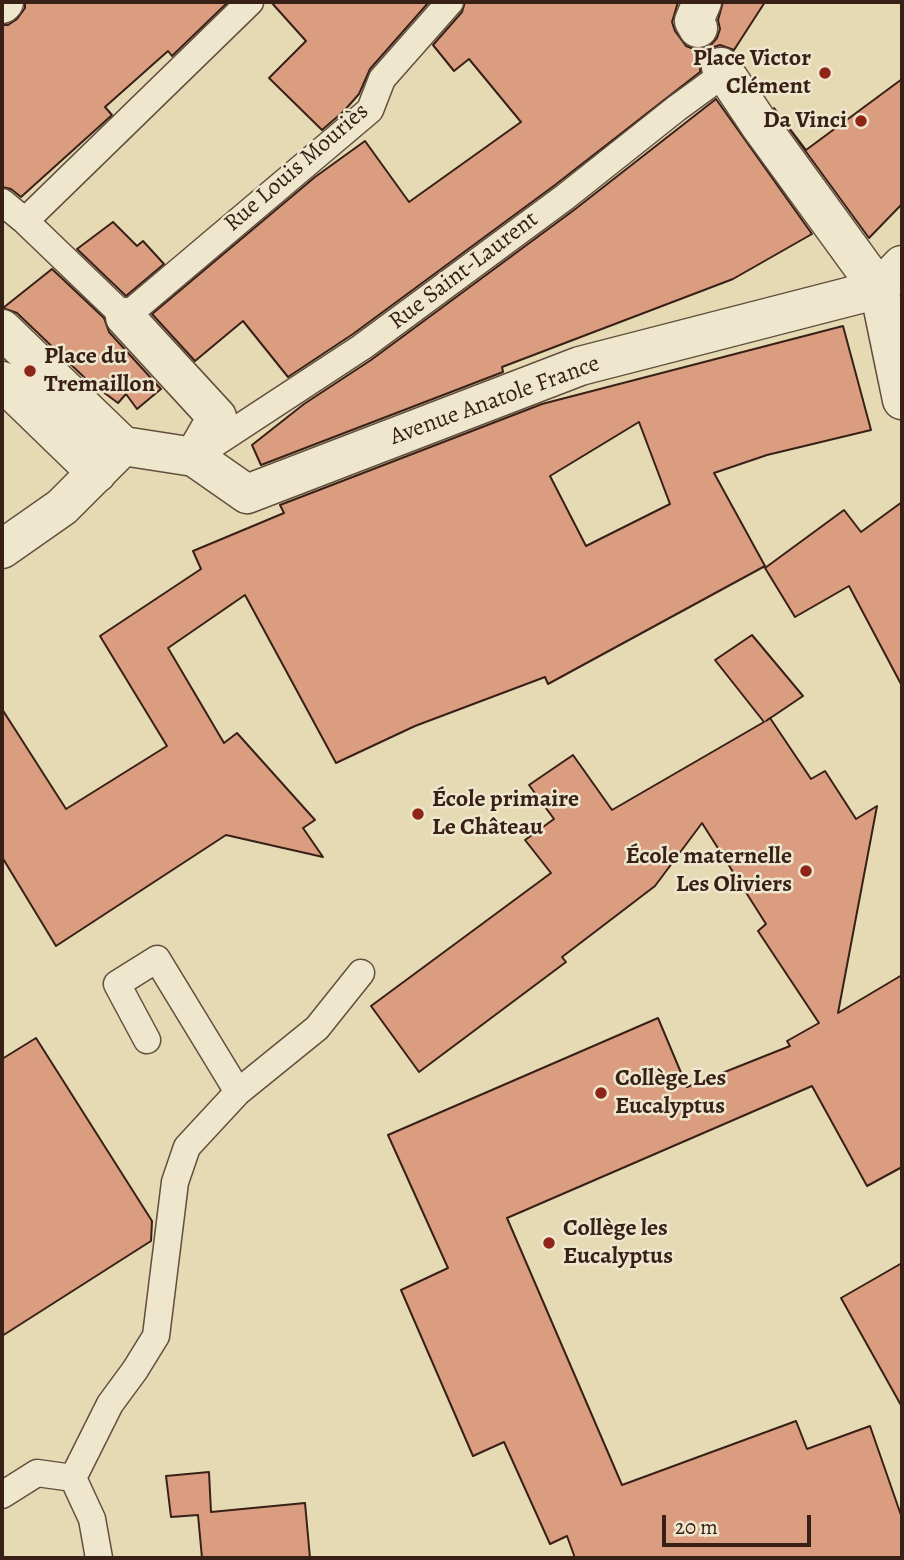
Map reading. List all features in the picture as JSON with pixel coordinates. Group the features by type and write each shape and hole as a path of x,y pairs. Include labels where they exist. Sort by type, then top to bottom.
{"street":[{"path":"723,70 759,124 891,277 902,400"},
{"name":"Avenue Anatole France","path":"123,446 194,457 247,495 580,366 891,277"},
{"path":"125,317 217,417 194,457"},
{"path":"2,550 62,507 123,446 4,335"},
{"path":"2,381 97,473"}],"lane":[{"path":"25,221 250,2"},
{"name":"Rue Louis Mouriès","path":"125,317 370,110 382,79 450,2"},
{"name":"Rue Saint-Laurent","path":"194,457 362,347 565,197 723,70"},
{"path":"2,202 125,317"},
{"path":"147,1040 117,984 157,959 238,1092"},
{"path":"73,1478 110,1404 156,1336 175,1182 187,1147 238,1092 317,1028 361,973"},
{"path":"2,1495 37,1473 73,1478"},
{"path":"73,1478 92,1519 99,1558"}],"building":[{"path":"25,2 228,2 172,56 168,51 105,107 112,115 21,197 11,189 2,187 2,25 8,25 17,19 25,8"},
{"path":"271,2 429,2 370,69 359,94 322,130 269,78 306,41"},
{"path":"465,2 678,2 672,22 675,31 686,46 697,50 709,47 717,38 723,2 765,2 734,50 720,45 708,49 701,58 700,72 555,185 353,334 288,377 243,321 195,361 152,314 315,177 365,141 409,202 521,122 469,59 454,71 433,45 462,12"},
{"path":"902,79 902,204 869,238 774,108 806,150"},
{"path":"716,99 812,234 733,279 502,367 503,372 261,465 252,445 304,404 371,360 574,210"},
{"path":"113,222 137,246 143,241 164,264 126,296 77,249"},
{"path":"52,269 104,318 109,332 161,389 137,409 126,394 118,403 87,380 17,313 3,308"},
{"path":"843,326 871,430 767,455 714,473 765,566 548,684 545,677 415,726 336,763 245,595 168,648 224,743 237,733 315,820 303,828 323,857 226,835 56,946 2,857 2,709 66,809 167,746 100,636 201,569 193,551 284,513 280,505 542,404","holes":["639,422 670,504 586,546 550,476"]},
{"path":"902,502 902,686 849,586 795,617 765,568 844,510 861,532"},
{"path":"752,635 803,696 770,718 811,779 825,771 856,819 877,806 838,1013 902,975 902,1167 867,1186 812,1086 507,1218 622,1485 796,1421 807,1449 870,1426 902,1518 902,1558 575,1558 567,1536 550,1544 504,1442 473,1456 401,1290 448,1268 388,1135 658,1018 687,1087 790,1046 787,1041 819,1023 758,931 766,924 702,823 655,886 562,957 566,962 419,1072 371,1006 551,873 525,840 554,819 529,785 573,755 612,810 764,722 715,660"},
{"path":"36,1038 152,1221 151,1241 2,1336 2,1059"},
{"path":"902,1263 902,1407 841,1298"},
{"path":"209,1472 211,1512 305,1503 310,1558 202,1558 198,1515 171,1517 166,1476"}],"place":[{"name":"Place Victor Clément","path":"825,73"},
{"name":"Da Vinci","path":"861,121"},
{"name":"Place du Tremaillon","path":"30,371"},
{"name":"École primaire Le Château","path":"418,814"},
{"name":"École maternelle Les Oliviers","path":"806,871"},
{"name":"Collège Les Eucalyptus","path":"601,1093"},
{"name":"Collège les Eucalyptus","path":"549,1243"}]}
